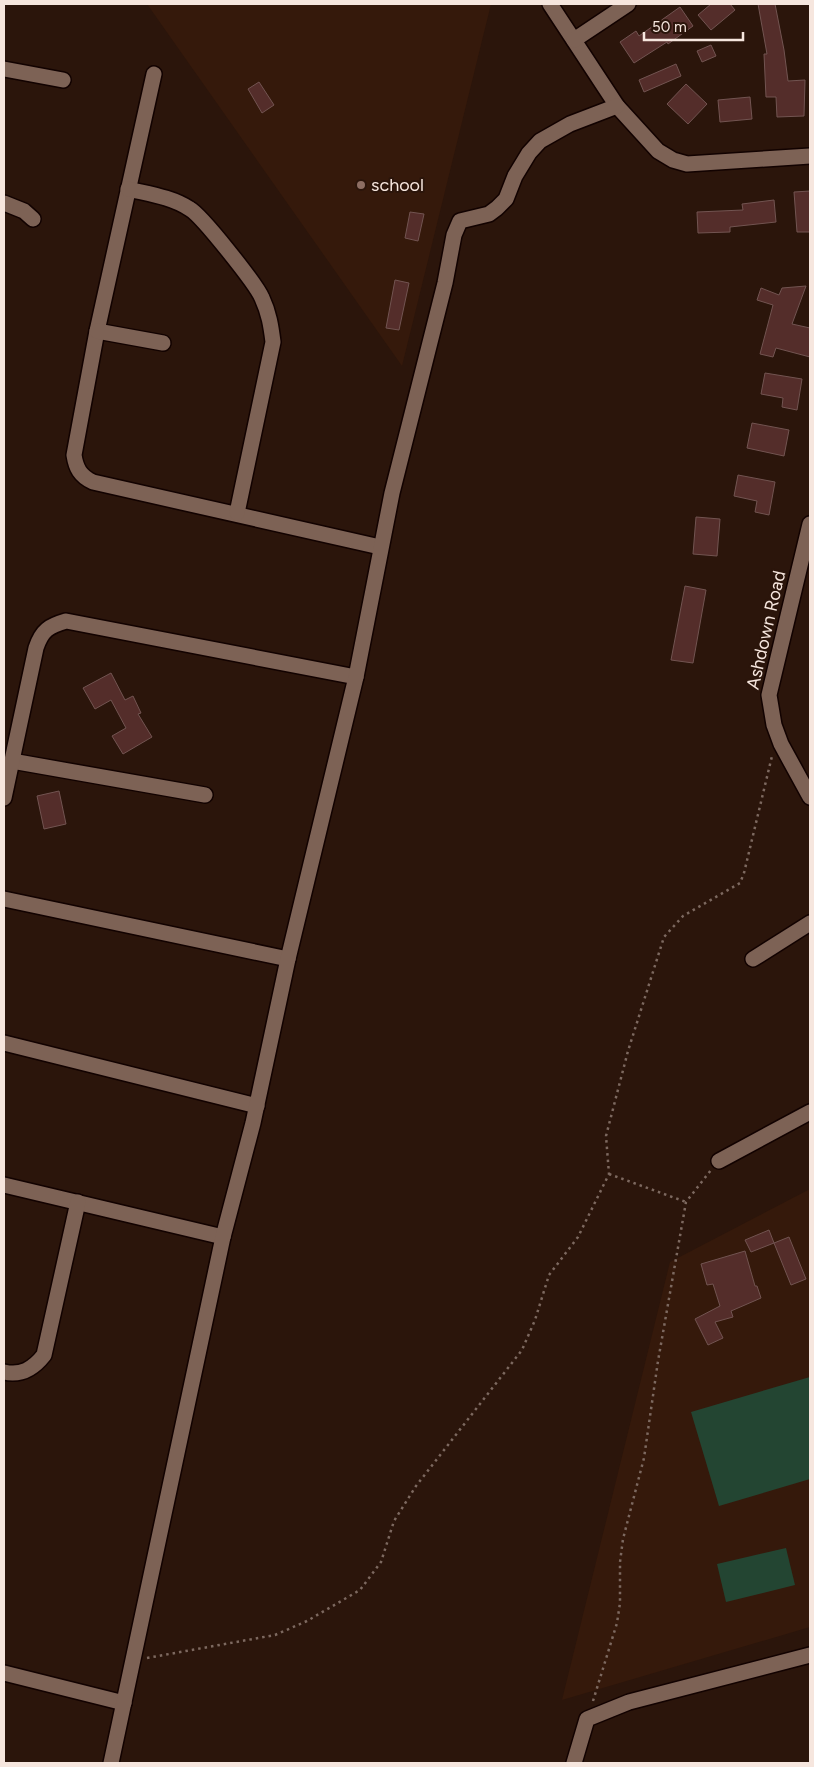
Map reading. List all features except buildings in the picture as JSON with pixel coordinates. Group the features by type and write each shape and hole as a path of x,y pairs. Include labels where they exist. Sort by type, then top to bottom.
{"street":[{"path":"550,4 618,106 658,151 673,160 687,164 810,156"},
{"path":"574,40 628,4"},
{"path":"4,69 63,80"},
{"path":"154,74 97,330 74,454 76,466 84,478 93,482 380,547"},
{"path":"111,1763 135,1660 223,1237 257,1106 288,959 356,677 380,547 445,283 456,228 465,219 489,214 506,199 515,176 529,153 540,141 570,124 618,106"},
{"path":"128,188 178,202 192,210 204,222 261,295 271,319 273,342 237,514"},
{"path":"4,203 24,211 33,219"},
{"path":"97,330 163,343"},
{"name":"Ashdown Road","path":"810,524 769,695 774,725 781,744 810,797"},
{"path":"4,798 41,633 50,626 66,621 356,677"},
{"path":"12,761 205,795"},
{"path":"4,899 288,959"},
{"path":"752,959 810,923"},
{"path":"4,1043 257,1106"},
{"path":"719,1161 810,1112"},
{"path":"4,1185 223,1237"},
{"path":"4,1372 22,1373 36,1365 44,1355 78,1202"},
{"path":"574,1763 587,1719 629,1702 810,1655"},
{"path":"4,1673 124,1703"}],"path":[{"path":"135,1660 275,1636 307,1621 360,1590 381,1562 394,1521 416,1486 522,1350 535,1320 549,1276 578,1237 609,1174 606,1136 628,1051 664,937 683,916 740,883 747,864 773,750"},
{"path":"587,1719 610,1653 617,1623 620,1603 620,1562 623,1538 644,1458 658,1362 686,1202 719,1161"},
{"path":"609,1174 686,1202"}],"shaded area":[{"name":"school","path":"147,4 491,4 402,366"},
{"path":"810,1189 810,1627 562,1700 670,1262"}],"green space":[{"path":"810,1377 810,1479 719,1506 691,1412"},
{"path":"786,1548 795,1585 726,1602 717,1564"}],"place":[{"name":"school","path":"361,185"}]}
